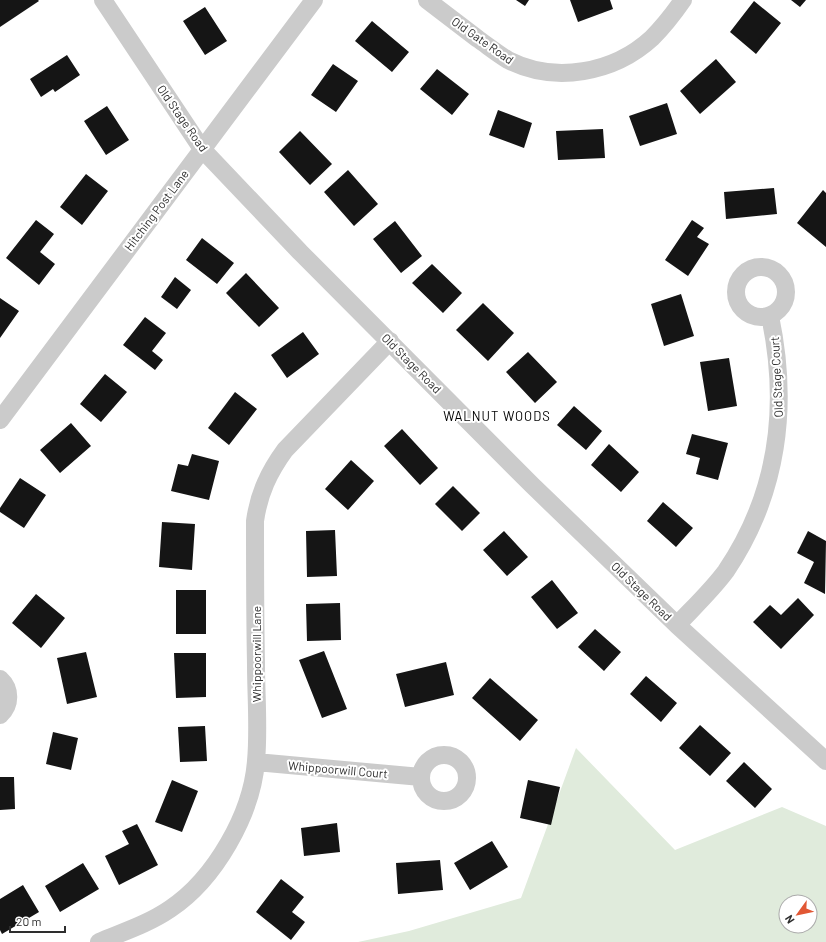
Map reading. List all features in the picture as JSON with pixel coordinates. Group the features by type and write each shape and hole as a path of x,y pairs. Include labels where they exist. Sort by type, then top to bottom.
{"street":[{"name":"Old Stage Road","path":"103,0 202,149 300,252 532,485 677,625 826,761"},
{"name":"Hitching Post Lane","path":"0,420 314,0"},
{"name":"Old Gate Road","path":"428,0 508,59 528,68 564,73 579,72 606,66 628,56 652,38 666,24 683,0"},
{"name":"Old Stage Court","path":"677,625 725,572 745,540 762,502 773,465 778,429 779,385 774,334 770,316"},
{"name":"Whippoorwill Lane","path":"99,942 143,924 171,909 202,881 224,851 238,825 247,802 256,762 255,521 263,486 273,467 285,450 390,341"},
{"path":"0,679 7,688 9,696 8,704 0,715"},
{"name":"Whippoorwill Court","path":"256,762 421,777"}],"green space":[{"path":"576,748 675,850 782,807 826,826 826,942 358,942 409,931 521,898"}],"building":[{"path":"0,0 38,0 39,1 0,27"},
{"path":"516,0 529,0 525,6"},
{"path":"570,0 610,0 613,9 578,22"},
{"path":"791,0 806,0 800,7"},
{"path":"754,1 781,23 756,54 730,32"},
{"path":"205,7 227,41 205,55 183,21"},
{"path":"372,21 409,52 392,72 355,41"},
{"path":"67,55 80,75 55,92 53,89 41,97 30,79"},
{"path":"716,59 736,82 700,114 680,91"},
{"path":"333,64 358,81 336,112 311,95"},
{"path":"437,69 469,94 452,115 420,89"},
{"path":"667,103 677,134 640,146 629,116"},
{"path":"107,106 129,140 106,155 84,121"},
{"path":"498,110 532,123 524,148 489,135"},
{"path":"603,129 605,158 558,160 556,131"},
{"path":"300,131 332,164 310,185 279,152"},
{"path":"348,170 378,204 354,226 324,192"},
{"path":"86,174 108,191 82,225 60,207"},
{"path":"774,188 777,214 726,219 724,192"},
{"path":"823,190 826,193 826,247 797,223"},
{"path":"36,220 54,234 40,252 55,264 39,285 6,258"},
{"path":"692,220 704,228 697,237 709,244 688,276 665,260"},
{"path":"395,221 422,256 401,273 373,239"},
{"path":"202,238 234,263 217,284 186,260"},
{"path":"432,264 462,293 443,313 412,283"},
{"path":"246,273 279,308 259,327 226,293"},
{"path":"175,277 191,290 177,309 161,297"},
{"path":"681,294 694,336 664,346 651,304"},
{"path":"0,298 19,311 0,338"},
{"path":"483,303 514,333 488,361 456,330"},
{"path":"145,317 166,333 152,351 163,360 155,370 123,345"},
{"path":"303,332 319,354 287,378 271,355"},
{"path":"528,352 557,382 535,403 506,372"},
{"path":"729,358 737,406 708,411 700,362"},
{"path":"105,374 127,392 101,422 80,404"},
{"path":"235,392 257,409 229,445 208,428"},
{"path":"574,406 602,431 586,450 557,425"},
{"path":"71,423 91,446 60,473 40,450"},
{"path":"402,429 438,468 420,485 384,446"},
{"path":"692,434 728,443 718,480 696,474 700,458 686,454"},
{"path":"609,444 639,472 621,492 591,465"},
{"path":"192,454 219,461 209,500 171,491 178,464 188,466"},
{"path":"351,460 374,481 348,510 325,489"},
{"path":"20,478 46,495 24,528 0,512 0,508"},
{"path":"453,486 480,513 462,531 435,504"},
{"path":"663,502 693,528 676,547 647,521"},
{"path":"162,522 195,524 192,570 159,567"},
{"path":"335,530 337,576 307,577 306,531"},
{"path":"504,531 528,557 507,576 483,550"},
{"path":"808,531 826,541 825,594 804,583 814,562 797,553"},
{"path":"552,580 578,613 557,629 531,597"},
{"path":"176,590 206,590 206,634 176,634"},
{"path":"36,594 65,618 41,648 12,623"},
{"path":"798,598 814,615 781,649 753,622 770,605 781,615"},
{"path":"340,603 341,640 307,641 306,604"},
{"path":"595,629 621,652 604,671 578,647"},
{"path":"324,651 347,709 322,718 299,660"},
{"path":"86,652 97,697 67,704 57,658"},
{"path":"174,653 206,653 206,697 176,698"},
{"path":"446,662 454,695 405,707 396,674"},
{"path":"646,676 677,703 661,722 630,694"},
{"path":"490,678 538,720 520,741 472,698"},
{"path":"700,725 731,753 710,776 679,748"},
{"path":"205,726 207,761 180,762 178,727"},
{"path":"53,732 78,738 71,770 46,764"},
{"path":"744,762 772,789 755,808 726,781"},
{"path":"0,777 14,777 15,809 0,810"},
{"path":"172,780 198,791 182,832 155,822"},
{"path":"528,780 560,787 551,825 520,818"},
{"path":"337,823 340,852 304,856 301,828"},
{"path":"137,824 158,865 119,885 105,856 129,844 122,831"},
{"path":"492,841 508,867 470,890 454,863"},
{"path":"440,860 443,890 398,894 396,863"},
{"path":"83,863 99,889 60,912 45,886"},
{"path":"281,879 304,897 292,912 305,922 291,940 256,912"},
{"path":"23,885 39,912 2,934 0,930 0,899"}],"district":[{"name":"WALNUT WOODS","path":"497,416"}]}
